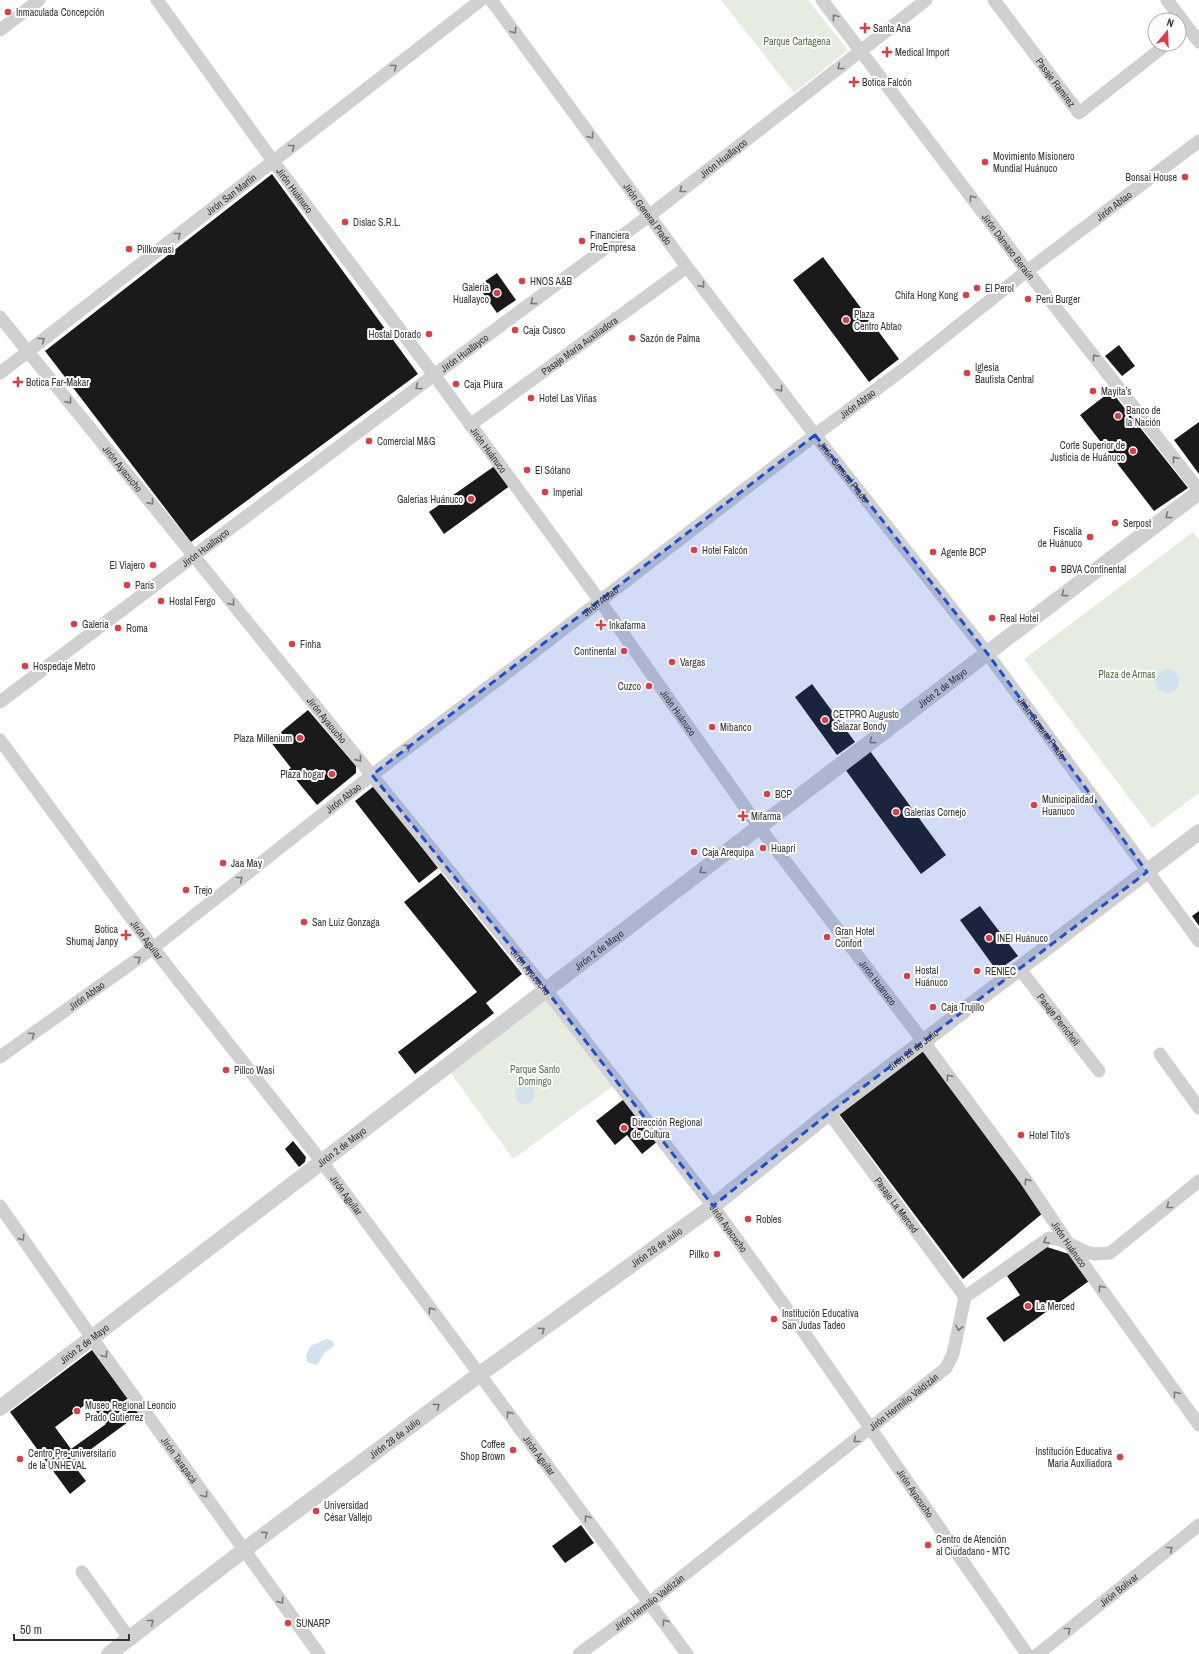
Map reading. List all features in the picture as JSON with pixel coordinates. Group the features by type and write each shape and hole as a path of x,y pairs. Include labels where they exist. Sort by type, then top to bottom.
{"street":[{"path":"0,30 39,0"},
{"name":"Jirón Huánuco","path":"157,0 273,161 434,375 600,601 759,827 923,1041 1026,1180 1069,1244 1199,1425"},
{"name":"Jirón San Martín","path":"0,373 481,0"},
{"name":"Jirón General Prado","path":"491,0 687,267 815,435 987,653 1147,872 1199,940"},
{"name":"Jirón Dámaso Beraún","path":"822,0 1027,271 1199,491"},
{"name":"Jirón Huallayco","path":"0,702 434,375 650,215 926,0"},
{"name":"Pasaje Ramírez","path":"994,0 1079,113 1157,52"},
{"path":"1167,0 1174,12"},
{"path":"1187,33 1199,42"},
{"name":"Jirón Abtao","path":"0,1057 153,948 372,775 815,435 905,368 1027,271 1199,141"},
{"name":"Pasaje María Auxiliadora","path":"470,425 687,267"},
{"name":"Jirón Ayacucho","path":"0,317 195,555 268,649 546,990 713,1206 871,1429 1027,1654"},
{"name":"Jirón 2 de Mayo","path":"0,1408 1199,491"},
{"name":"Jirón Aguilar","path":"0,740 153,948 322,1162 650,1602 687,1654"},
{"name":"Jirón 28 de Julio","path":"109,1654 244,1550 480,1374 713,1206 829,1113 1199,832"},
{"name":"Pasaje Perricholi","path":"1019,968 1099,1071"},
{"path":"1160,1054 1199,1108"},
{"name":"Pasaje La Merced","path":"829,1113 965,1297"},
{"path":"965,1297 1049,1238 1058,1238 1094,1254 1110,1253 1199,1181"},
{"name":"Jirón Tarapacá","path":"0,1206 92,1338 319,1654"},
{"name":"Jirón Hermilio Valdizán","path":"579,1654 650,1602 871,1429 946,1368 953,1354 965,1297"},
{"name":"Jirón Bolívar","path":"1038,1654 1199,1525"},
{"path":"82,1572 129,1638"}],"highlighted area":[{"path":"815,435 987,653 1147,872 829,1113 713,1206 546,990 372,775"}],"green space":[{"name":"Parque Cartagena","path":"721,0 808,0 848,50 794,93"},
{"name":"Plaza de Armas","path":"1193,532 1199,540 1199,793 1152,828 1024,659"},
{"name":"Parque Santo Domingo","path":"545,999 613,1086 513,1159 450,1072"}],"water":[{"path":"1167,669 1176,672 1179,681 1176,690 1167,693 1158,690 1155,681 1158,672"},
{"path":"525,1084 532,1087 535,1094 532,1101 525,1104 518,1101 515,1094 518,1087"},
{"path":"327,1339 332,1341 334,1344 324,1353 319,1362 316,1365 307,1362 306,1356 310,1346"}],"building":[{"path":"272,174 418,374 191,542 45,351"},
{"name":"Plaza Centro Abtao","path":"823,257 899,359 869,382 793,280"},
{"name":"Galería Huallayco","path":"497,273 516,300 497,313 478,286"},
{"path":"1119,345 1135,366 1122,376 1105,356"},
{"name":"Corte Superior de Justicia de Huánuco","path":"1111,391 1188,488 1154,511 1080,415"},
{"path":"1199,422 1199,474 1174,440"},
{"name":"Galerías Huánuco","path":"496,465 511,485 444,534 429,512"},
{"name":"CETPRO Augusto Salazar Bondy","path":"812,684 855,742 837,755 795,697"},
{"path":"308,710 356,766 356,773 317,805 288,770 291,768 270,741"},
{"name":"Galerías Cornejo","path":"870,751 946,855 921,874 845,769"},
{"path":"374,786 438,868 419,883 355,801"},
{"path":"441,873 522,974 486,1003 494,1013 415,1074 398,1052 477,992 404,902"},
{"name":"INEI Huánuco","path":"980,906 1018,956 997,971 960,920"},
{"path":"1199,911 1199,926 1192,916"},
{"path":"922,1049 1043,1213 963,1279 839,1114"},
{"name":"Dirección Regional de Cultura","path":"624,1099 658,1141 642,1154 627,1135 615,1145 596,1121"},
{"path":"293,1141 306,1157 305,1162 299,1167 285,1149"},
{"name":"La Merced","path":"1047,1247 1069,1254 1089,1281 1004,1342 986,1318 1020,1295 1007,1276"},
{"path":"92,1350 139,1414 72,1463 86,1481 70,1494 10,1412","holes":["89,1402 106,1424 71,1449 55,1427"]},
{"path":"581,1525 594,1543 565,1563 552,1546"}],"place":[{"name":"Inmaculada Concepción","path":"8,12"},
{"name":"Santa Ana","path":"865,28"},
{"name":"Medical Import","path":"887,52"},
{"name":"Botica Falcón","path":"854,82"},
{"name":"Movimiento Misionero Mundial Huánuco","path":"985,162"},
{"name":"Bonsai House","path":"1185,177"},
{"name":"Dislac S.R.L.","path":"345,222"},
{"name":"Financiera ProEmpresa","path":"582,241"},
{"name":"Pillkowasi","path":"129,249"},
{"name":"HNOS A&B","path":"522,281"},
{"name":"El Perol","path":"977,288"},
{"name":"Galería Huallayco","path":"497,293"},
{"name":"Chifa Hong Kong","path":"966,295"},
{"name":"Perú Burger","path":"1028,299"},
{"name":"Plaza Centro Abtao","path":"846,320"},
{"name":"Caja Cusco","path":"515,330"},
{"name":"Hostal Dorado","path":"429,334"},
{"name":"Sazón de Palma","path":"632,338"},
{"name":"Iglesia Bautista Central","path":"967,373"},
{"name":"Botica Far-Makar","path":"18,382"},
{"name":"Caja Piura","path":"456,384"},
{"name":"Mayita’s","path":"1093,391"},
{"name":"Hotel Las Viñas","path":"531,398"},
{"name":"Banco de la Nación","path":"1118,416"},
{"name":"Comercial M&G","path":"369,441"},
{"name":"Corte Superior de Justicia de Huánuco","path":"1133,451"},
{"name":"El Sótano","path":"527,470"},
{"name":"Imperial","path":"545,492"},
{"name":"Galerías Huánuco","path":"471,499"},
{"name":"Serpost","path":"1115,523"},
{"name":"Fiscalía de Huánuco","path":"1090,537"},
{"name":"Hotel Falcón","path":"694,550"},
{"name":"Agente BCP","path":"933,552"},
{"name":"El Viajero","path":"153,565"},
{"name":"BBVA Continental","path":"1053,569"},
{"name":"París","path":"127,585"},
{"name":"Hostal Fergo","path":"161,601"},
{"name":"Real Hotel","path":"992,618"},
{"name":"Galeria","path":"74,624"},
{"name":"Inkafarma","path":"601,625"},
{"name":"Roma","path":"118,628"},
{"name":"Finha","path":"292,644"},
{"name":"Continental","path":"624,651"},
{"name":"Vargas","path":"672,662"},
{"name":"Hospedaje Metro","path":"25,666"},
{"name":"Cuzco","path":"649,686"},
{"name":"CETPRO Augusto Salazar Bondy","path":"825,720"},
{"name":"Mibanco","path":"712,727"},
{"name":"Plaza Millenium","path":"300,738"},
{"name":"Plaza hogar","path":"332,774"},
{"name":"BCP","path":"767,794"},
{"name":"Municipalidad Huanuco","path":"1034,805"},
{"name":"Galerías Cornejo","path":"896,812"},
{"name":"Mifarma","path":"743,816"},
{"name":"Huapri","path":"763,848"},
{"name":"Caja Arequipa","path":"694,852"},
{"name":"Jaa May","path":"223,863"},
{"name":"Trejo","path":"186,890"},
{"name":"San Luiz Gonzaga","path":"304,922"},
{"name":"Botica Shumaj Janpy","path":"126,935"},
{"name":"Gran Hotel Confort","path":"827,937"},
{"name":"INEI Huánuco","path":"989,938"},
{"name":"RENIEC","path":"977,971"},
{"name":"Hostal Huánuco","path":"907,976"},
{"name":"Caja Trujillo","path":"933,1007"},
{"name":"Pillco Wasi","path":"226,1070"},
{"name":"Dirección Regional de Cultura","path":"624,1128"},
{"name":"Hotel Tito's","path":"1021,1135"},
{"name":"Robles","path":"748,1219"},
{"name":"Pillko","path":"717,1254"},
{"name":"La Merced","path":"1028,1306"},
{"name":"Institución Educativa San Judas Tadeo","path":"774,1319"},
{"name":"Museo Regional Leoncio Prado Gutierrez","path":"77,1411"},
{"name":"Coffee Shop Brown","path":"513,1450"},
{"name":"Institución Educativa Maria Auxiliadora","path":"1120,1457"},
{"name":"Centro Pre-universitario de la UNHEVAL","path":"20,1459"},
{"name":"Universidad César Vallejo","path":"316,1511"},
{"name":"Centro de Atención al Ciudadano - MTC","path":"928,1545"},
{"name":"SUNARP","path":"288,1623"}]}
